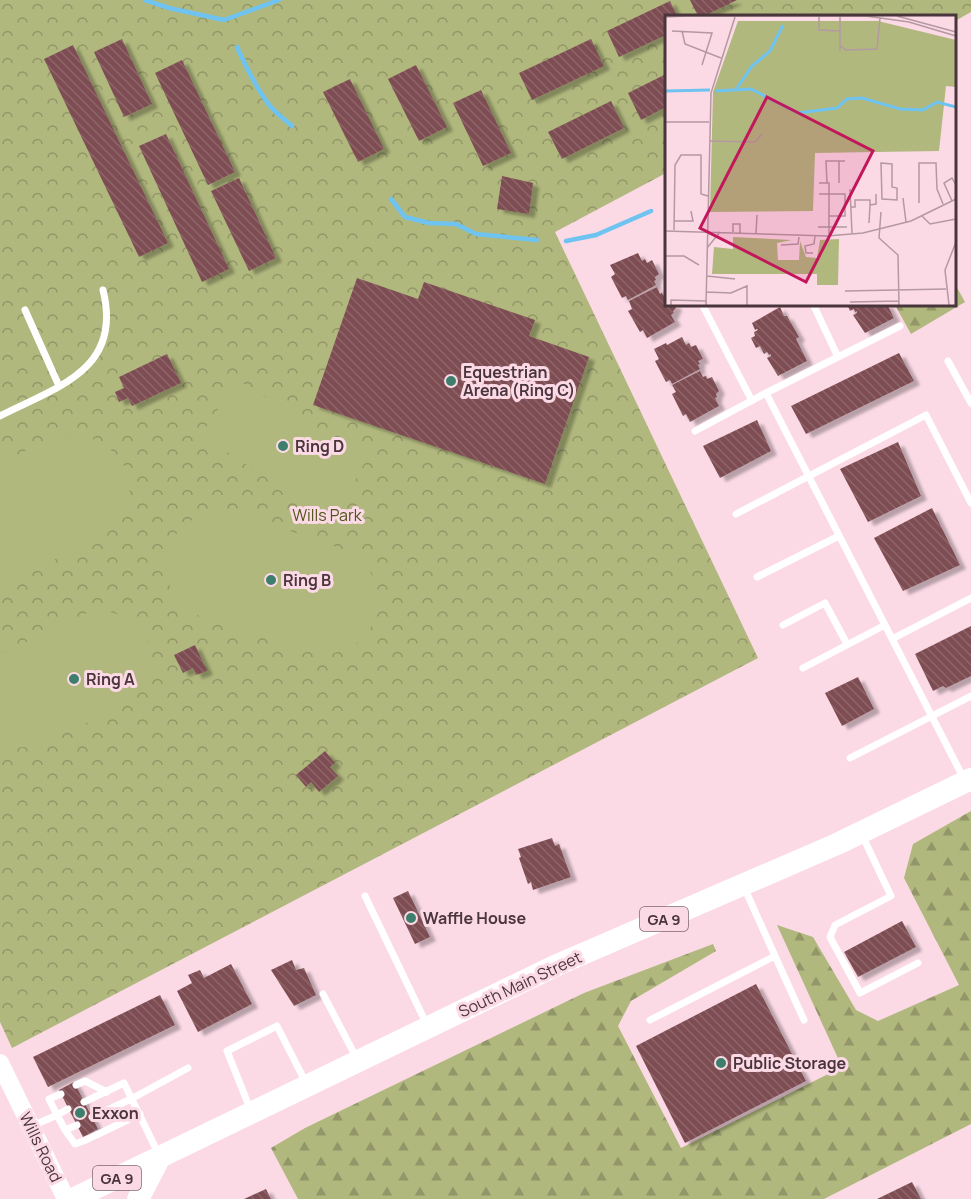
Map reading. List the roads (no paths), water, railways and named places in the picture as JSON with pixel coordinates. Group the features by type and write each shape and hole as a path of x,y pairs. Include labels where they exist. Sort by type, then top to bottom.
{"highway":[{"name":"South Main Street","path":"73,1199 557,965 743,885 968,780"},
{"path":"138,1199 160,1157"}],"street":[{"name":"Wills Road","path":"0,1063 66,1199"}],"lane":[{"path":"0,416 59,386 81,372 97,356 106,328 107,312 102,290"},
{"path":"703,306 752,401"},
{"path":"814,306 838,357"},
{"path":"25,310 59,386"},
{"path":"695,431 900,326"},
{"path":"948,361 971,403"},
{"path":"766,393 932,716 968,780"},
{"path":"736,514 926,415 971,503"},
{"path":"756,577 839,536"},
{"path":"892,639 971,598"},
{"path":"783,625 825,603 847,645"},
{"path":"803,668 885,625"},
{"path":"850,758 971,696"},
{"path":"860,832 891,896 835,925 830,937 860,993 918,963"},
{"path":"743,885 804,1020"},
{"path":"365,896 428,1027"},
{"path":"650,1020 775,956"},
{"path":"323,994 358,1061"},
{"path":"252,1112 227,1051 277,1026 307,1085"},
{"path":"92,1117 188,1068"},
{"path":"76,1085 85,1082 107,1092"},
{"path":"84,1102 124,1083 160,1157"},
{"path":"61,1094 49,1099 65,1131 75,1144 140,1114"},
{"path":"31,1127 69,1109"},
{"path":"65,1131 77,1125"}],"waterway":[{"path":"145,0 169,8 224,20 279,0"},
{"path":"237,47 265,99 292,126"},
{"path":"391,199 405,217 429,223 456,224 476,234 537,240"},
{"path":"566,241 596,235 651,211"}],"place":[{"name":"Equestrian Arena (Ring C)","path":"451,381"},
{"name":"Ring D","path":"283,446"},
{"name":"Ring B","path":"271,580"},
{"name":"Ring A","path":"74,679"},
{"name":"Waffle House","path":"411,918"},
{"name":"Public Storage","path":"721,1063"},
{"name":"Exxon","path":"80,1113"}],"park label":[{"name":"Wills Park","path":"327,515"}]}
